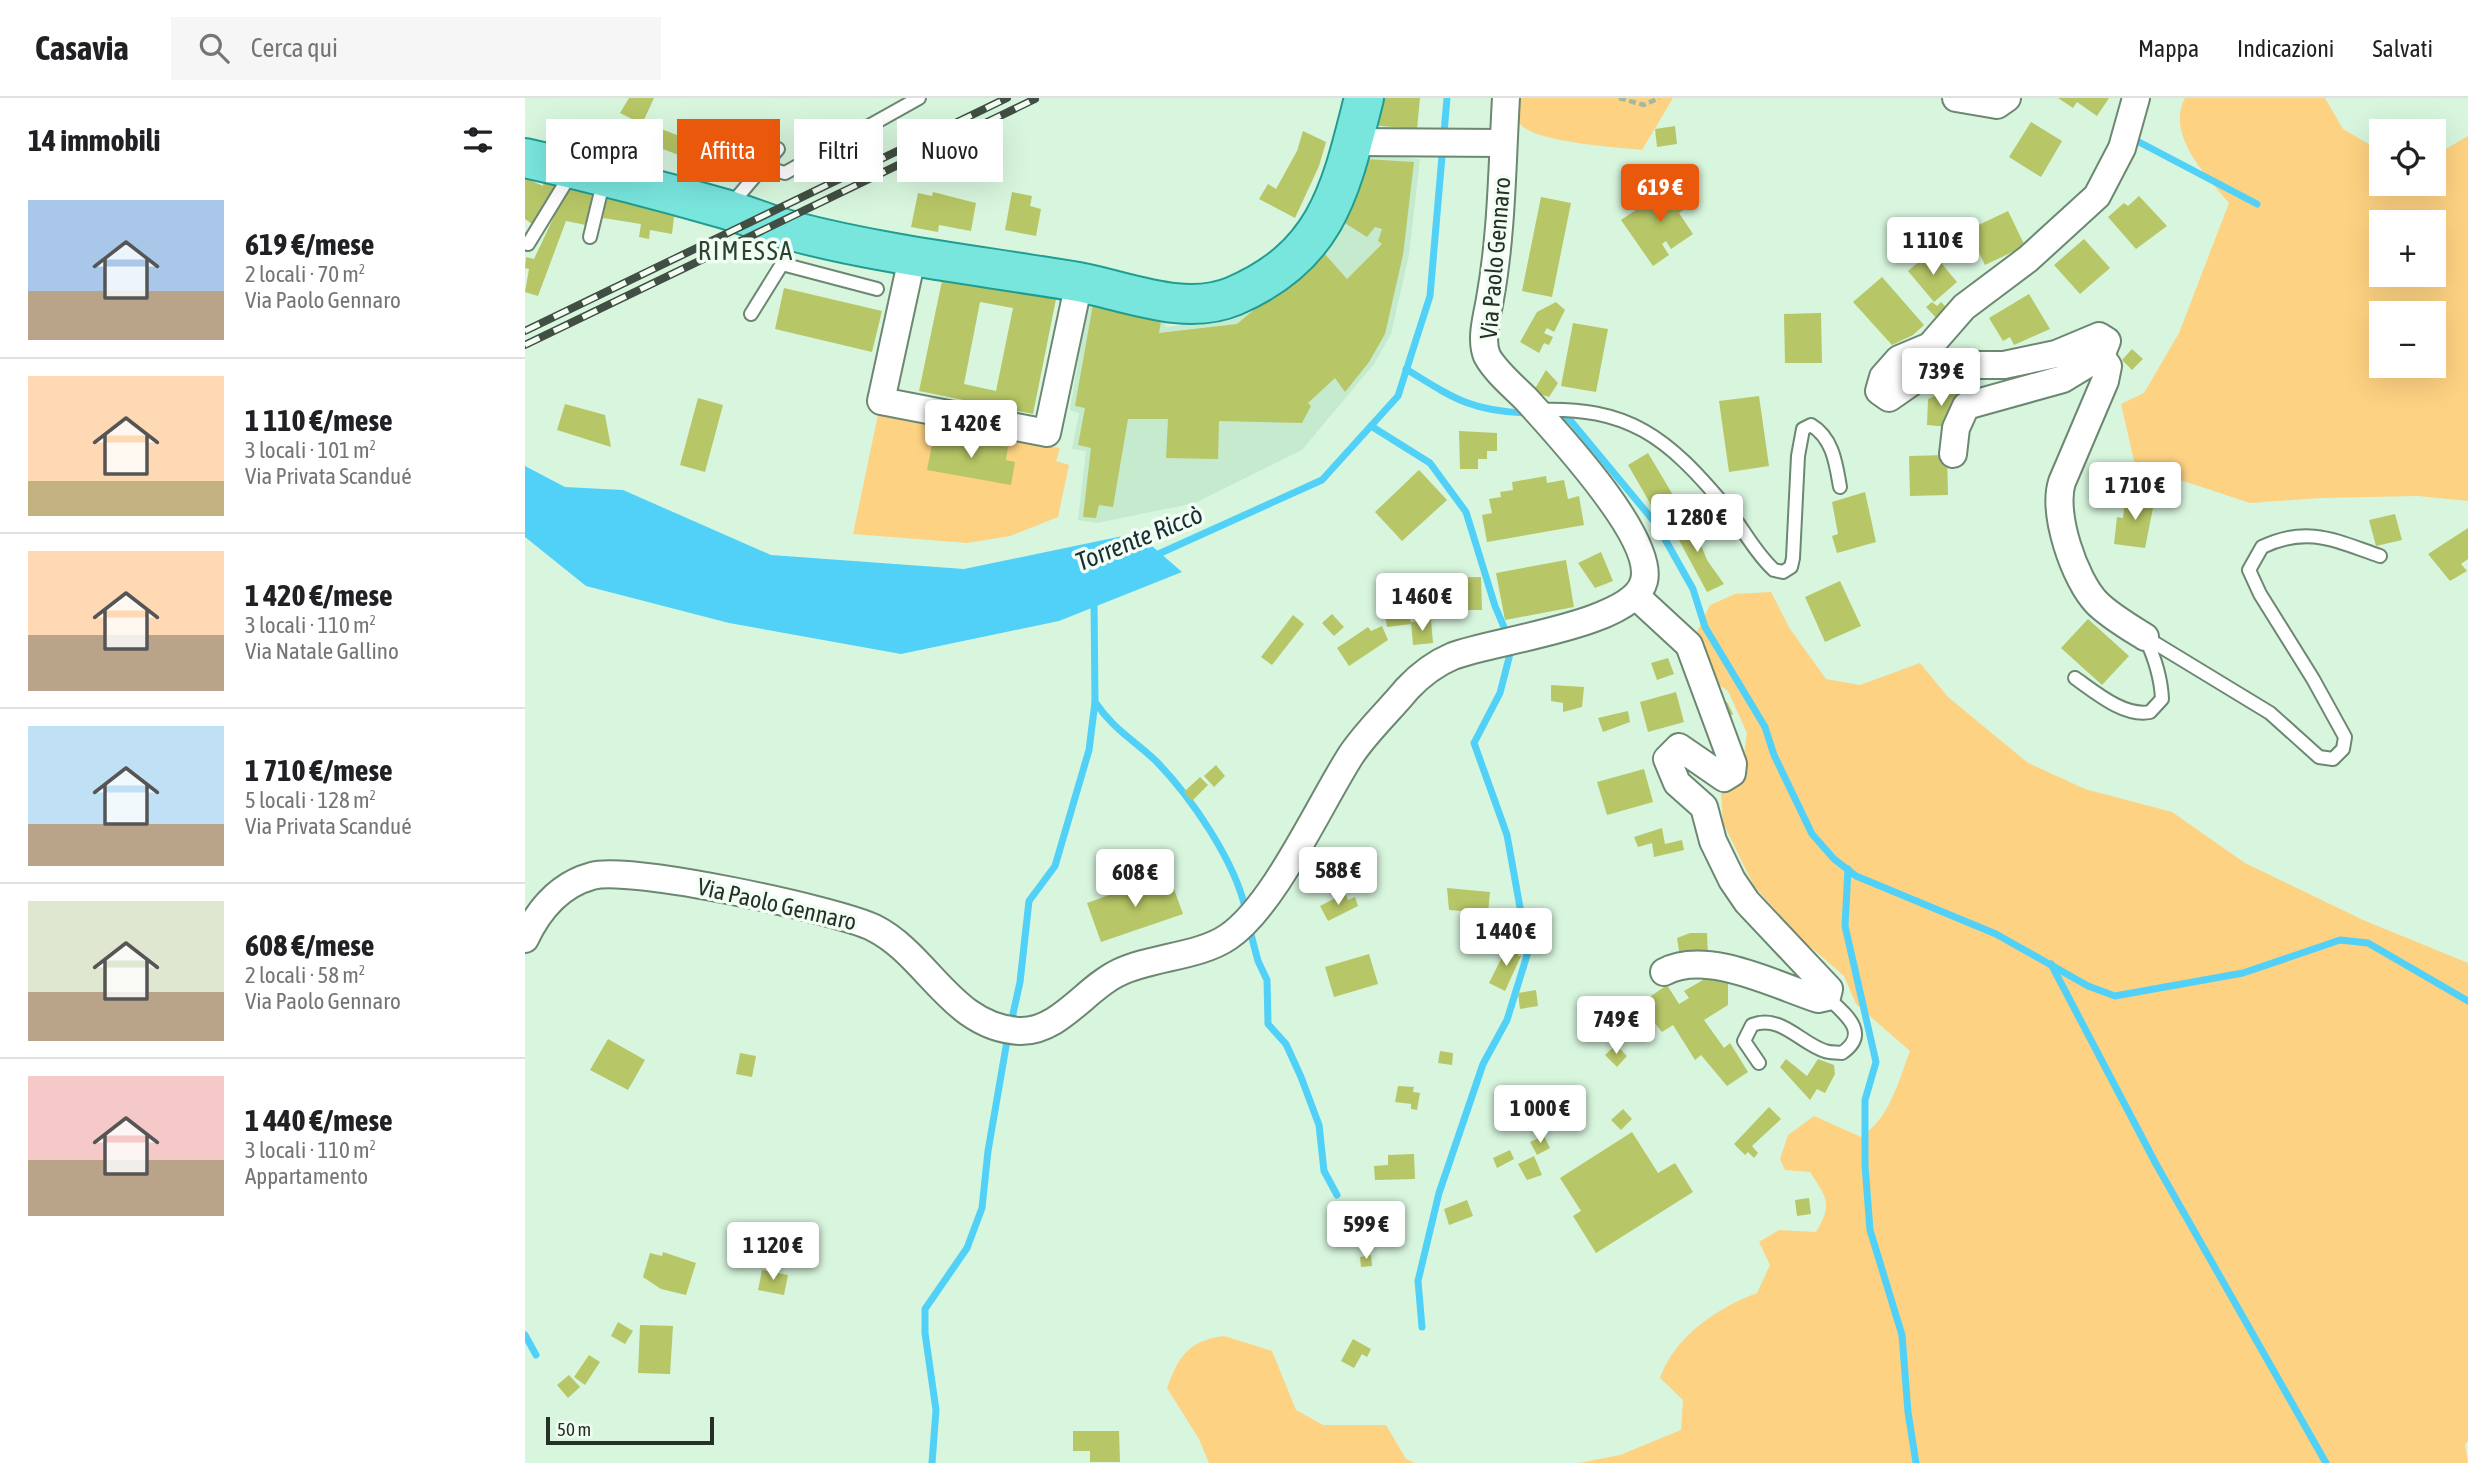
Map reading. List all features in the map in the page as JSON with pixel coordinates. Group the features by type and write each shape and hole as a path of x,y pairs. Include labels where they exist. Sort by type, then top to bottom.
{"main road":[{"path":"625,182 794,232 838,260 912,258 1079,282 1175,303 1205,303 1232,297 1279,269 1312,239 1327,219 1339,194 1364,98"},
{"path":"525,158 546,163"}],"street":[{"name":"Via Paolo Gennaro","path":"525,939 556,892 595,874 647,876 846,916 879,930 909,953 936,985 977,1020 1023,1031 1054,1020 1117,973 1225,939 1258,910 1355,750 1424,670 1455,655 1602,616 1637,597 1645,579 1645,564 1615,506 1488,357 1484,337 1500,244 1497,143 1506,98"},
{"path":"1956,98 1997,105 2007,98"},
{"path":"1953,454 1956,428 1966,406 2063,379 2101,356 2107,341 2099,335 2056,354 2004,365 1954,365 1922,375 1889,398 1879,391 1883,377 1899,359 1930,346 1964,307 2028,259 2097,196 2122,148 2136,98"},
{"path":"1354,142 1497,143"},
{"path":"912,258 881,401 1047,433 1079,282"},
{"path":"2101,356 2108,366 2105,382 2061,482 2058,494 2059,514 2076,568 2088,592 2098,604 2145,637"},
{"path":"1637,597 1689,645 1733,764 1732,774 1724,778 1679,747 1667,759 1672,776 1704,807 1713,841 1731,880 1747,902 1829,989 1827,997 1818,999 1715,964 1672,967 1664,972"}],"lane":[{"path":"780,172 785,173 919,98"},
{"path":"528,244 588,182"},
{"path":"590,237 595,182"},
{"path":"727,210 750,182"},
{"path":"751,314 782,264 838,260 877,289"},
{"path":"1536,411 1582,410 1629,422 1653,433 1724,505 1774,570 1783,572 1791,567 1793,558 1798,456 1803,429 1811,425 1825,436 1835,458 1839,487"},
{"path":"2145,637 2270,713 2319,757 2333,759 2343,749 2345,737 2313,679 2260,594 2249,570 2262,547 2293,536 2325,536 2380,556"},
{"path":"2075,678 2108,701 2141,714 2150,712 2162,698 2152,652 2145,637"},
{"path":"1759,1063 1744,1041 1752,1025 1760,1022 1778,1024 1825,1051 1842,1053 1856,1042 1856,1032 1846,1016 1827,997"}],"path":[{"path":"1619,98 1644,105 1659,98"}],"shaded area":[{"path":"1515,98 1673,98 1642,150 1542,136 1520,124 1514,108"},
{"path":"2185,98 2325,98 2343,129 2369,144 2369,196 2446,196 2446,149 2468,136 2468,501 2418,496 2250,503 2135,465 2121,404 2144,393 2179,333 2229,203 2191,154 2180,126 2180,112"},
{"path":"1362,154 1420,159 1409,255 1391,334 1374,364 1302,450 1195,503 1097,523 1078,520 1086,451 1072,449 1079,413 1070,410 1089,298 1168,311 1165,327 1235,319 1259,296"},
{"path":"878,415 1060,448 1056,461 1069,465 1058,517 1010,536 967,543 853,534"},
{"path":"1771,592 1790,629 1826,679 1860,685 1920,663 1948,697 2028,763 2085,789 2172,812 2245,863 2363,920 2468,963 2468,1441 2465,1444 2468,1463 1579,1463 1620,1455 1681,1430 1683,1400 1660,1378 1676,1349 1699,1325 1713,1315 1757,1293 1770,1265 1759,1242 1779,1230 1816,1232 1825,1214 1824,1195 1810,1172 1785,1170 1780,1159 1788,1135 1814,1116 1861,1137 1871,1129 1886,1109 1910,1051 1856,1004 1844,976 1799,937 1754,886 1723,823 1721,792 1740,783 1747,733 1728,691 1712,680 1697,632 1710,605 1735,594"},
{"path":"1224,1336 1272,1351 1296,1410 1323,1425 1386,1425 1406,1459 1415,1463 1209,1463 1199,1439 1167,1388 1176,1367 1193,1346"}],"water":[{"path":"525,466 565,487 623,490 771,555 964,569 1137,533 1182,572 1059,621 901,654 729,623 586,586 525,537"}],"building":[{"path":"629,98 654,98 644,119 632,119 620,113"},
{"path":"1375,98 1420,98 1417,129 1368,125"},
{"path":"2058,98 2109,98 2097,116 2077,102 2073,108"},
{"path":"2031,122 2062,141 2041,177 2009,157"},
{"path":"1675,126 1677,144 1657,147 1655,129"},
{"path":"663,130 677,135 677,154 663,149"},
{"path":"1303,131 1326,142 1319,166 1295,218 1259,199 1268,184 1276,189 1297,151"},
{"path":"1365,159 1414,162 1403,255 1385,334 1369,362 1345,392 1335,378 1308,403 1311,406 1302,423 1219,421 1218,459 1166,458 1168,419 1128,419 1113,507 1099,505 1096,518 1083,517 1091,448 1078,445 1085,408 1075,406 1093,304 1162,316 1159,333 1237,324 1323,252 1347,279 1382,244 1378,241 1382,229 1375,227 1367,237 1340,220"},
{"path":"525,178 543,186 544,179 546,182 560,182 532,224 525,219"},
{"path":"1676,183 1691,205 1679,213 1693,234 1671,249 1666,241 1662,244 1669,255 1653,266 1621,220"},
{"path":"567,189 592,194 586,225 566,221 538,296 525,292 529,269 525,268 526,257 534,259"},
{"path":"933,192 976,203 971,231 939,225 938,232 911,227 918,193 932,196"},
{"path":"1012,192 1032,196 1030,206 1041,209 1036,236 1005,230"},
{"path":"607,196 704,222 674,217 672,234 650,230 649,239 639,237 641,224 603,218"},
{"path":"2139,196 2167,226 2136,249 2108,217 2124,203 2128,206"},
{"path":"1541,197 1571,203 1552,297 1522,291"},
{"path":"2008,211 2025,246 1985,265 1968,230"},
{"path":"1959,226 1974,251 1955,260 1943,235"},
{"path":"2084,239 2110,268 2080,294 2054,265"},
{"path":"1931,251 1957,282 1934,302 1908,271"},
{"path":"943,276 1056,299 1033,414 919,391","holes":["980,302 1013,308 996,391 964,384"]},
{"path":"1882,277 1924,325 1913,335 1892,345 1853,302"},
{"path":"784,288 882,311 872,352 775,329"},
{"path":"2029,294 2050,329 2014,345 2010,337 2003,341 1989,318"},
{"path":"1556,302 1565,310 1554,332 1547,328 1544,333 1553,337 1549,345 1544,343 1539,353 1520,342 1537,312"},
{"path":"1932,302 1937,306 1941,302 1950,311 1941,323 1926,307"},
{"path":"1821,313 1822,363 1785,363 1784,314"},
{"path":"1573,323 1608,329 1596,392 1561,386"},
{"path":"2132,349 2143,359 2132,370 2122,360"},
{"path":"1546,370 1558,383 1549,397 1533,392"},
{"path":"1955,387 1960,398 1952,402 1949,427 1927,425 1928,399"},
{"path":"1759,396 1769,466 1729,472 1719,401"},
{"path":"698,398 723,405 705,472 680,465"},
{"path":"565,404 605,415 611,447 557,430"},
{"path":"1459,431 1497,433 1497,451 1487,451 1487,459 1478,459 1478,469 1460,469"},
{"path":"934,434 1008,447 1006,460 1015,462 1011,485 927,470"},
{"path":"1648,453 1683,512 1673,518 1668,509 1657,515 1628,465"},
{"path":"1947,455 1948,495 1910,496 1909,456"},
{"path":"1419,470 1447,500 1402,541 1375,512"},
{"path":"1546,476 1547,483 1564,480 1568,499 1579,496 1584,525 1487,542 1482,515 1492,513 1489,499 1501,497 1500,492 1513,490 1512,482"},
{"path":"1865,492 1876,542 1837,553 1832,536 1838,534 1832,502"},
{"path":"2126,495 2155,498 2145,548 2114,544 2117,517 2123,518"},
{"path":"2395,514 2402,540 2376,546 2369,520"},
{"path":"1689,515 1707,560 1724,584 1707,592 1672,527"},
{"path":"2468,528 2468,559 2461,564 2467,571 2450,581 2428,554"},
{"path":"1601,552 1613,581 1595,588 1578,563"},
{"path":"1566,560 1574,607 1505,620 1496,573"},
{"path":"1481,577 1482,610 1412,610 1411,578"},
{"path":"1404,580 1411,624 1387,627 1380,584"},
{"path":"1840,581 1861,626 1825,642 1805,597"},
{"path":"1332,614 1344,627 1334,636 1322,623"},
{"path":"1293,615 1304,624 1272,665 1261,657"},
{"path":"2088,619 2129,656 2102,685 2061,648"},
{"path":"1431,620 1433,643 1413,645 1411,622"},
{"path":"1382,626 1388,640 1349,666 1337,648 1368,627 1371,631"},
{"path":"1668,658 1674,674 1657,680 1651,663"},
{"path":"1551,685 1584,687 1582,707 1563,712 1563,703 1551,701"},
{"path":"1676,692 1684,722 1648,732 1640,702"},
{"path":"1727,702 1733,714 1723,720 1716,707"},
{"path":"1628,711 1630,722 1603,732 1598,718"},
{"path":"1216,765 1225,776 1214,787 1204,776"},
{"path":"1644,769 1653,802 1607,815 1597,782"},
{"path":"1200,777 1208,785 1192,801 1184,792"},
{"path":"1662,828 1665,844 1682,840 1684,850 1654,857 1652,843 1638,847 1634,837"},
{"path":"1157,878 1158,882 1170,878 1183,914 1101,942 1087,903"},
{"path":"1447,888 1490,892 1488,913 1449,910"},
{"path":"1345,893 1348,900 1355,897 1358,906 1328,921 1320,906"},
{"path":"1690,933 1707,933 1708,956 1680,957 1677,938"},
{"path":"1514,944 1522,947 1518,956 1521,956 1505,991 1489,983 1506,949 1510,952"},
{"path":"1369,954 1378,984 1334,997 1325,967"},
{"path":"1710,976 1728,981 1728,1005 1704,1020 1724,1048 1730,1043 1748,1072 1727,1086 1701,1055 1695,1060 1673,1025 1662,1032 1652,1020 1647,1024 1638,1012 1644,1009 1641,1003 1667,985 1679,1004 1689,998 1684,991"},
{"path":"1536,990 1538,1006 1520,1009 1518,993"},
{"path":"608,1039 645,1060 628,1090 590,1070"},
{"path":"1616,1045 1627,1056 1617,1067 1605,1055"},
{"path":"1440,1051 1453,1053 1452,1065 1438,1063"},
{"path":"740,1053 756,1056 752,1077 736,1074"},
{"path":"1786,1059 1807,1076 1818,1059 1834,1065 1835,1074 1825,1093 1817,1089 1810,1100 1780,1067"},
{"path":"1398,1086 1414,1087 1413,1092 1420,1093 1417,1110 1411,1109 1411,1104 1395,1102"},
{"path":"1563,1090 1571,1111 1532,1125 1524,1104"},
{"path":"1769,1107 1781,1119 1752,1146 1758,1153 1754,1158 1748,1152 1745,1155 1734,1144"},
{"path":"1623,1109 1632,1119 1621,1130 1611,1120"},
{"path":"1632,1132 1658,1173 1675,1163 1693,1192 1596,1253 1573,1216 1581,1211 1560,1178"},
{"path":"1544,1136 1550,1148 1537,1155 1530,1142"},
{"path":"1510,1150 1514,1159 1497,1168 1493,1158"},
{"path":"1414,1154 1415,1179 1375,1180 1374,1166 1388,1165 1388,1155"},
{"path":"1534,1156 1542,1175 1527,1180 1518,1164"},
{"path":"1809,1198 1811,1214 1797,1216 1795,1200"},
{"path":"1467,1200 1473,1216 1449,1225 1444,1209"},
{"path":"663,1252 696,1263 686,1295 661,1289 643,1277 650,1253 662,1256"},
{"path":"1371,1255 1372,1266 1361,1267 1360,1257"},
{"path":"762,1270 788,1275 784,1295 758,1290"},
{"path":"618,1322 633,1331 625,1344 611,1336"},
{"path":"640,1325 673,1326 670,1374 638,1373"},
{"path":"1353,1339 1371,1349 1367,1357 1362,1354 1354,1368 1341,1361"},
{"path":"589,1355 600,1362 585,1385 574,1377"},
{"path":"569,1375 580,1387 568,1398 557,1385"},
{"path":"1073,1431 1119,1431 1120,1462 1090,1462 1090,1451 1073,1451"}],"waterway":[{"name":"Torrente Riccò","path":"1154,556 1322,480 1398,396 1430,296 1447,98"},
{"path":"2139,142 2257,204"},
{"path":"1406,369 1464,402 1492,410 1529,413"},
{"path":"1555,414 1570,420 1657,525 1693,589 1705,627 1765,727 1774,755 1812,834 1834,859 1856,876 1996,934 2088,986 2115,996 2243,973 2340,940 2368,943 2468,1001"},
{"path":"1371,426 1430,463 1466,512 1495,606 1512,646 1500,693 1474,743 1507,835 1528,952 1507,1020 1483,1064 1439,1193 1418,1281 1422,1327"},
{"path":"1011,1023 1020,982 1029,901 1055,866 1089,750 1095,702 1094,599"},
{"path":"1095,702 1116,727 1156,761 1197,811 1233,872 1246,912"},
{"path":"1848,869 1845,926 1876,1062 1865,1100 1865,1165 1870,1230 1902,1335 1908,1412 1916,1463"},
{"path":"1249,927 1258,961 1267,980 1268,1024 1286,1044 1301,1077 1319,1125 1324,1171 1337,1195"},
{"path":"2051,964 2156,1164 2326,1463"},
{"path":"932,1463 936,1410 925,1333 925,1309 967,1248 982,1208 988,1151 1008,1035"},
{"path":"525,1335 536,1355"}],"railway":[{"path":"525,331 1007,98"},
{"path":"525,345 1035,99"}],"district":[{"name":"RIMESSA","path":"746,251"}]}
